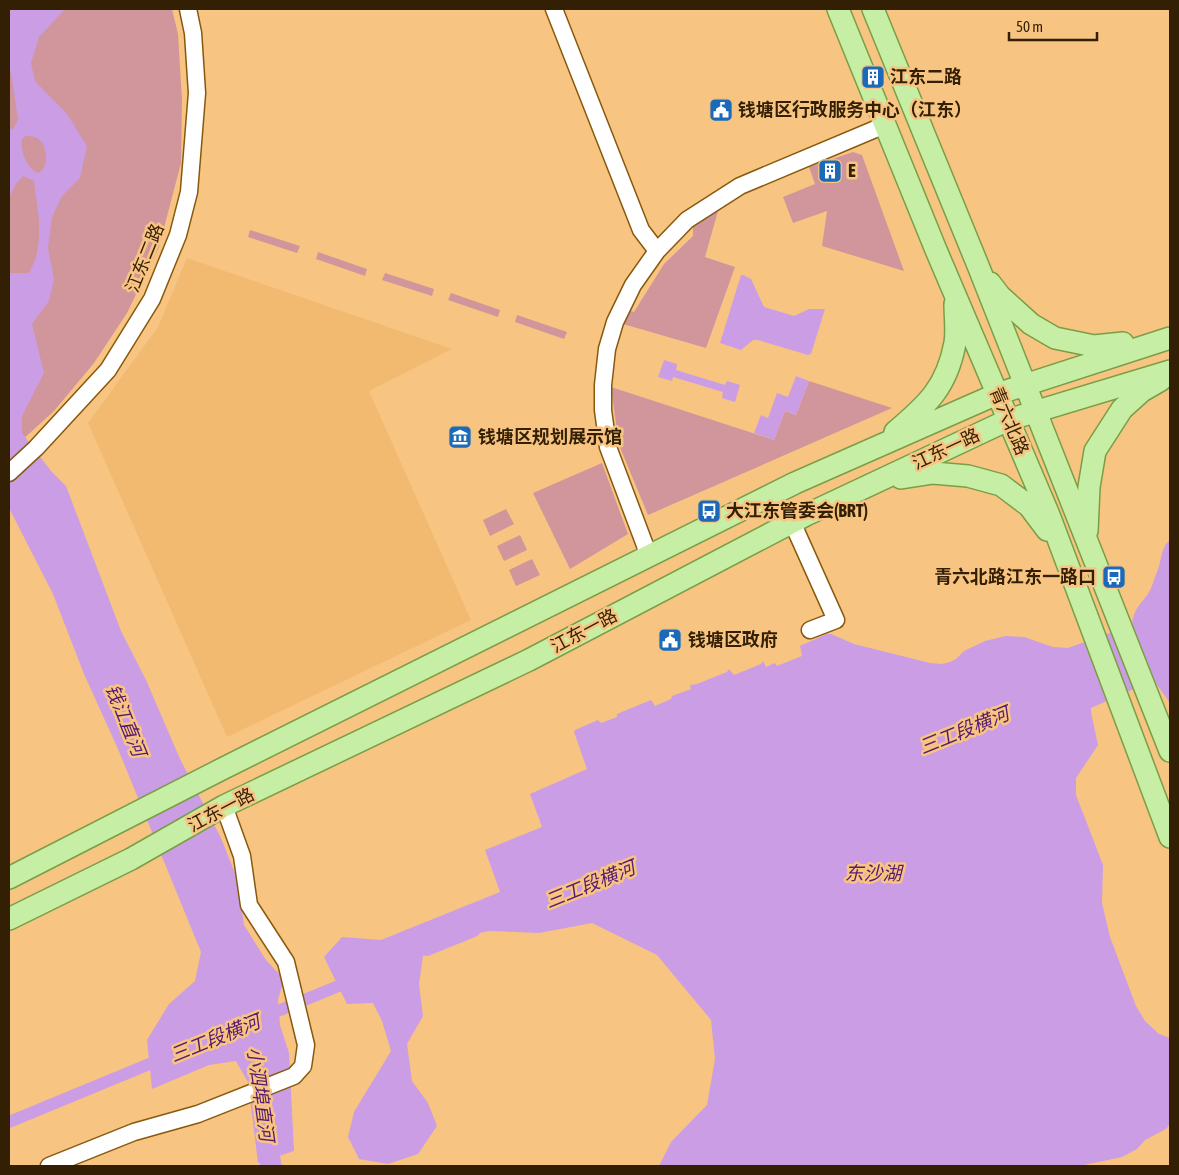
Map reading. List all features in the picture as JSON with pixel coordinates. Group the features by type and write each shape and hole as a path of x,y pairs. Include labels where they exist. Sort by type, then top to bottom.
{"main road":[{"name":"青六北路","path":"838,9 1062,550 1170,837"},
{"name":"青六北路","path":"873,9 979,268 1170,751"},
{"path":"979,268 1000,296 1031,324 1055,338 1094,346 1170,337"},
{"path":"878,447 923,408 944,380 955,343 956,296"},
{"name":"江东一路","path":"9,878 196,782 795,483 997,394 1170,337"},
{"path":"1087,539 1089,487 1095,451 1122,409 1170,372"},
{"name":"江东一路","path":"9,919 131,859 218,810 529,660 792,522 874,483 1008,420 1170,372"},
{"path":"874,483 934,473 968,476 1001,484 1029,506 1062,550"}],"street":[{"name":"江东二路","path":"9,473 36,448 108,370 152,299 178,234 189,192 197,93 193,33 188,9"},
{"path":"554,9 641,230 657,251"},
{"path":"649,556 608,447 603,410 603,385 607,349 615,322 633,285 657,251 687,220 740,186 885,125"},
{"path":"792,522 840,618 810,630"},
{"path":"49,1166 134,1132 198,1114 294,1076 303,1066 306,1046 286,962 249,905 242,856 218,810"}],"shaded area":[{"path":"9,9 172,9 178,34 182,100 181,163 159,247 127,313 94,363 54,411 9,452"},
{"path":"853,152 862,155 904,271 822,246 827,211 793,223 783,197 815,184 809,167"},
{"path":"720,204 705,257 735,267 706,348 623,324 627,310 634,312 664,264 693,236 693,224"},
{"path":"250,230 300,246 297,253 248,237"},
{"path":"318,252 367,269 365,276 316,259"},
{"path":"187,258 452,349 369,391 471,620 227,737 88,423 158,327"},
{"path":"385,273 434,289 432,296 382,280"},
{"path":"451,293 500,310 498,317 448,300"},
{"path":"517,315 567,332 564,339 515,322"},
{"path":"809,381 892,408 648,515 619,445 611,387 774,440 785,411 796,415"},
{"path":"602,463 628,534 570,569 533,493"},
{"path":"506,509 514,524 490,536 483,520"},
{"path":"520,535 527,550 504,561 497,546"},
{"path":"532,559 540,575 516,586 509,570"}],"water":[{"name":"钱江直河","path":"9,9 65,9 39,37 31,63 35,81 67,114 87,146 80,178 62,196 52,217 48,248 54,279 49,301 32,324 44,373 22,416 22,433 51,471 66,486 121,631 146,680 180,759 221,838 238,881 244,925 266,960 284,979 278,1000 280,1025 289,1053 294,1151 258,1163 248,1082 236,1061 209,1065 152,1089 147,1040 169,1004 195,981 201,952 118,749 84,674 53,594 9,508 9,271 10,273 29,273 36,258 39,240 39,220 34,181 23,176 15,185 9,199 9,130 13,129 18,120 11,72 9,71","holes":["26,136 39,140 45,149 45,165 39,173 31,168 23,154 22,139"]},
{"path":"741,275 751,279 764,307 794,316 809,309 825,309 811,354 808,355 758,340 753,340 741,350 720,343"},
{"path":"664,360 677,364 676,370 725,385 727,381 740,385 735,402 722,398 723,392 673,377 672,381 658,377"},
{"path":"796,376 809,381 796,415 785,411 774,440 754,433 761,415 768,418 777,393 788,397"},
{"name":"东沙湖","path":"1170,540 1170,703 1155,682 1152,681 1091,708 1098,745 1076,778 1076,795 1103,865 1102,903 1110,937 1136,1006 1145,1021 1159,1034 1170,1038 1170,1124 1166,1129 1145,1140 1137,1149 1122,1157 1079,1166 659,1166 671,1142 707,1105 715,1059 711,1020 657,955 592,923 539,933 489,931 451,939 423,956 419,984 423,1016 407,1044 412,1081 428,1103 437,1126 418,1154 388,1164 359,1159 348,1137 354,1112 391,1051 382,1021 373,1003 347,1004 324,957 342,937 381,940 500,892 485,850 542,827 530,794 587,769 574,732 575,730 598,720 601,723 617,717 617,714 651,700 655,706 671,699 672,696 691,689 690,685 727,672 729,669 734,675 761,664 763,661 766,667 775,663 777,666 802,656 800,646 827,634 854,644 930,663 942,664 956,659 964,651 985,641 1006,636 1024,637 1053,647 1068,648 1132,625 1136,611 1151,589 1164,547"}],"waterway":[{"name":"三工段横河","path":"427,950 474,931"},
{"name":"三工段横河","path":"263,1017 353,980"},
{"name":"三工段横河","path":"9,1122 164,1058"},
{"name":"小泗埠直河","path":"266,1132 271,1166"}],"place":[{"name":"江东二路","path":"873,77"},
{"name":"钱塘区行政服务中心（江东）","path":"721,110"},
{"name":"E","path":"830,171"},
{"name":"钱塘区规划展示馆","path":"460,437"},
{"name":"大江东管委会(BRT)","path":"709,511"},
{"name":"青六北路江东一路口","path":"1114,577"},
{"name":"钱塘区政府","path":"670,640"}]}
